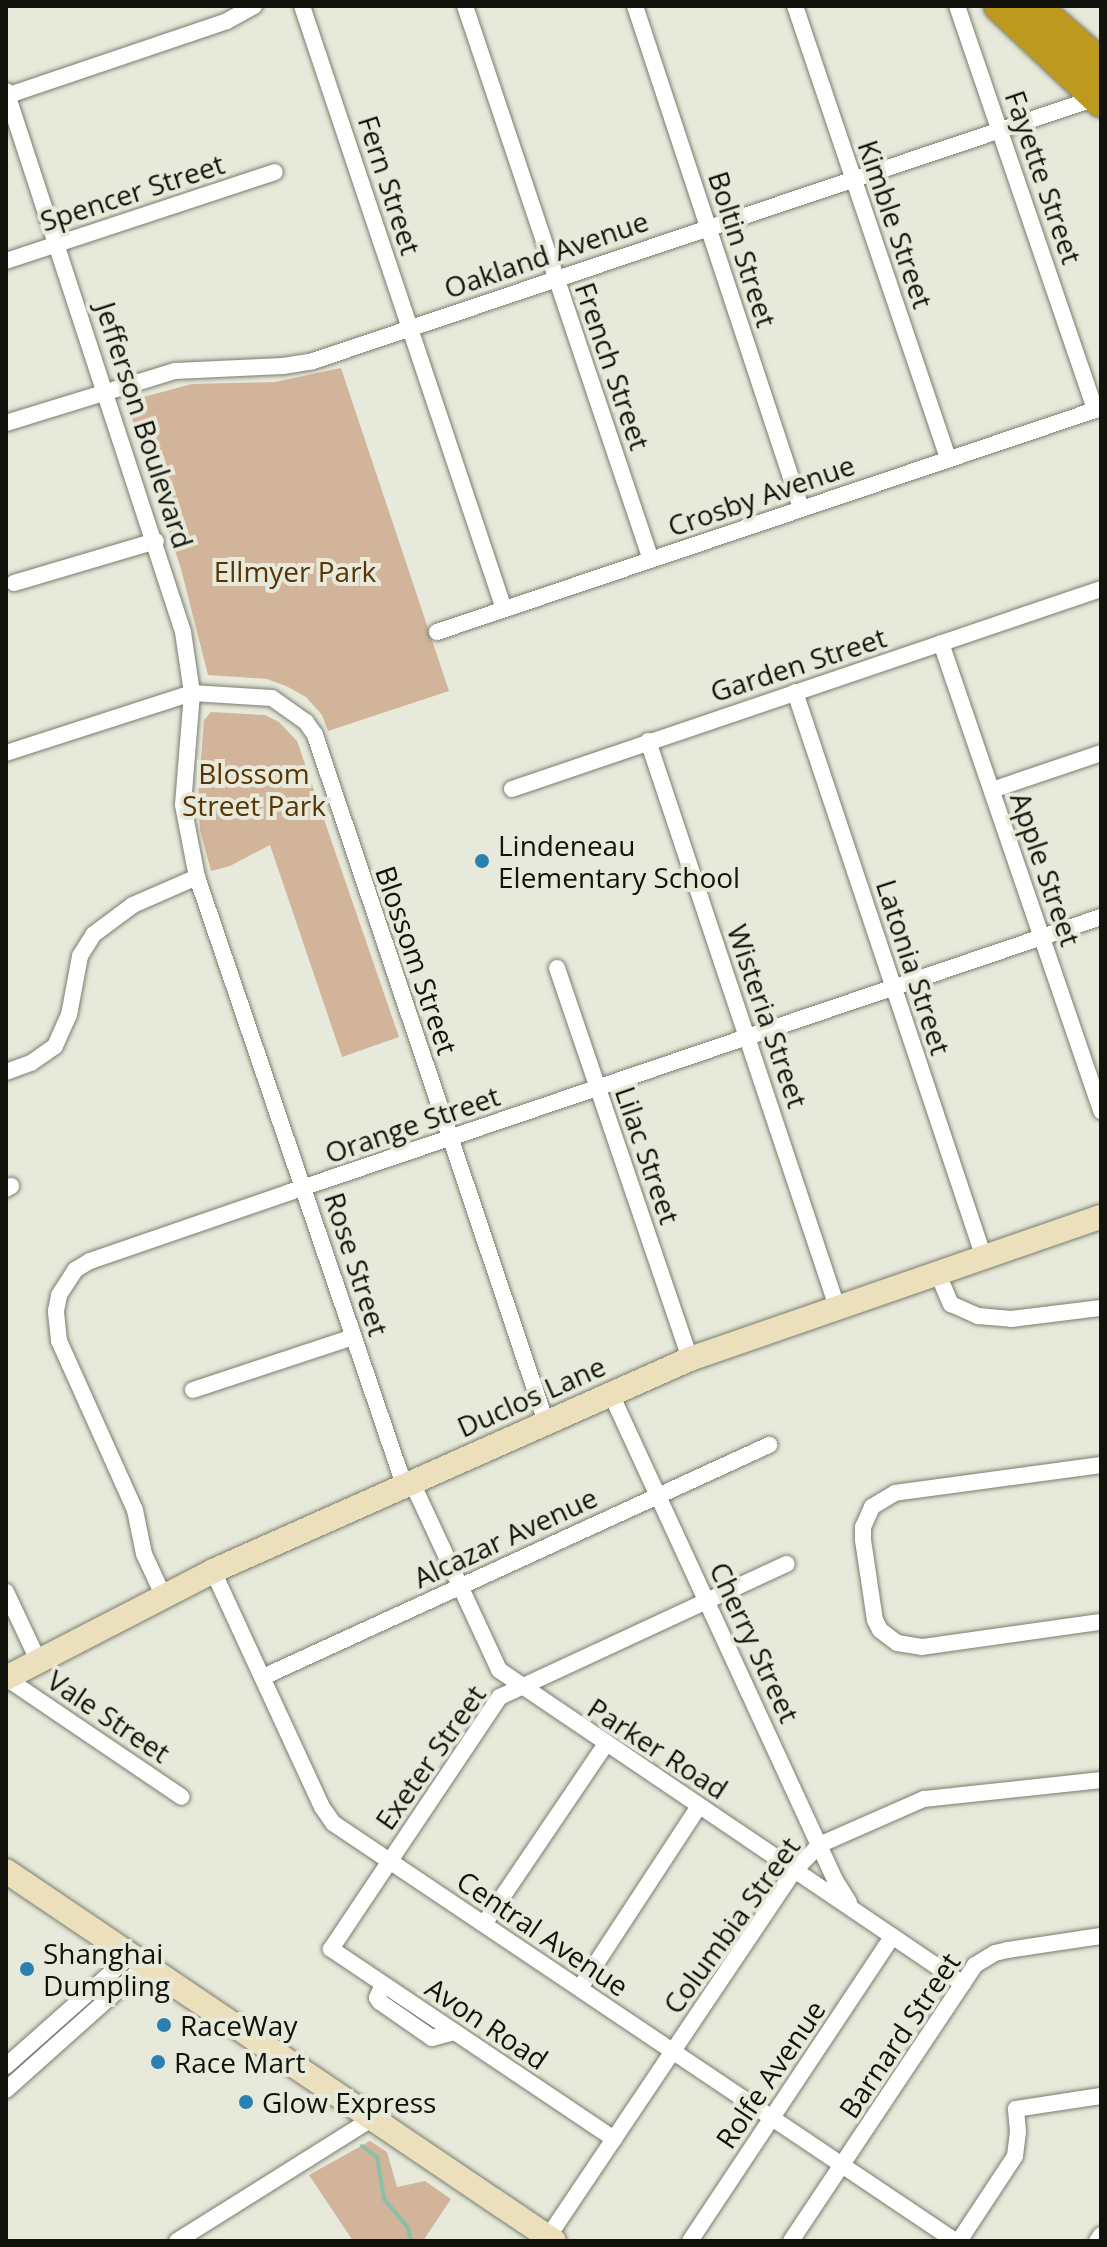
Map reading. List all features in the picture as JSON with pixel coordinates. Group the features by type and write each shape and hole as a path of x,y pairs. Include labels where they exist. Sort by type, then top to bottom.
{"highway":[{"path":"999,6 1099,100"},
{"path":"1035,6 1101,64"}],"street":[{"path":"6,94 227,21 254,6"},
{"name":"Fern Street","path":"302,6 504,609"},
{"name":"French Street","path":"465,6 651,560"},
{"name":"Boltin Street","path":"635,6 801,508"},
{"name":"Kimble Street","path":"795,6 948,458"},
{"name":"Fayette Street","path":"957,6 1098,409"},
{"name":"Jefferson Boulevard","path":"6,94 156,541 183,632 192,693 183,805 197,877"},
{"name":"Oakland Avenue","path":"6,423 175,371 283,366 313,361 1000,129 1099,100"},
{"name":"Spencer Street","path":"6,261 275,172"},
{"name":"Crosby Avenue","path":"437,632 1098,409"},
{"path":"14,583 156,541"},
{"name":"Garden Street","path":"512,789 1101,589"},
{"name":"Apple Street","path":"941,643 1042,937 1095,1070 1101,1111"},
{"name":"Latonia Street","path":"795,692 984,1258"},
{"path":"6,753 192,693"},
{"name":"Blossom Street","path":"192,693 272,698 296,712 315,735 546,1422"},
{"name":"Wisteria Street","path":"648,741 837,1307"},
{"path":"992,790 1101,753"},
{"path":"6,1072 31,1063 55,1046 69,1015 80,956 94,934 133,905 197,877"},
{"name":"Rose Street","path":"197,877 400,1473 409,1483"},
{"name":"Orange Street","path":"163,1595 144,1554 135,1510 59,1341 56,1311 59,1295 75,1270 90,1261 1101,917"},
{"name":"Lilac Street","path":"557,968 690,1359"},
{"name":"Duclos Lane","path":"6,1678 213,1571 690,1359 1101,1217"},
{"path":"938,1274 951,1304 978,1316 1011,1319 1101,1308"},
{"path":"193,1390 353,1337"},
{"name":"Cherry Street","path":"611,1394 819,1845 854,1911"},
{"name":"Alcazar Avenue","path":"263,1677 769,1445"},
{"path":"1101,1465 895,1493 872,1507 863,1527 871,1609 880,1630 897,1643 910,1646 1101,1622"},
{"name":"Parker Road","path":"409,1483 499,1670 518,1686 963,1984"},
{"name":"Exeter Street","path":"331,1949 500,1697 518,1686 787,1564"},
{"name":"Central Avenue","path":"213,1571 327,1816 957,2241"},
{"path":"6,1592 38,1660"},
{"name":"Vale Street","path":"6,1678 182,1797"},
{"path":"484,1924 606,1744"},
{"name":"Columbia Street","path":"551,2239 614,2139 795,1870 819,1845 924,1799 1101,1780"},
{"path":"580,1988 699,1806"},
{"path":"6,1871 551,2239"},
{"name":"Rolfe Avenue","path":"690,2241 893,1936"},
{"name":"Barnard Street","path":"791,2241 975,1965 995,1953 1101,1936"},
{"name":"Avon Road","path":"331,1949 614,2139"},
{"path":"6,2066 138,1960"},
{"path":"6,2090 138,1960"},
{"path":"957,2241 1015,2156 1018,2132 1016,2109 1101,2096"},
{"path":"177,2241 373,2118"},
{"path":"1097,2241 1101,2235"}],"green space":[{"name":"Ellmyer Park","path":"341,368 449,691 328,731 322,715 306,697 286,686 267,679 208,675 181,569 131,415 132,400 192,384 275,382"},
{"name":"Blossom Street Park","path":"211,712 265,715 279,722 297,741 399,1037 342,1057 270,845 230,866 211,871 200,830 198,798 204,720"},
{"path":"370,2141 387,2152 397,2187 425,2181 451,2199 423,2241 353,2241 309,2175"}],"waterway":[{"path":"362,2146 377,2157 384,2199 408,2228 411,2241"}],"place":[{"name":"Lindeneau Elementary School","path":"482,861"},
{"name":"Shanghai Dumpling","path":"27,1969"},
{"name":"RaceWay","path":"164,2025"},
{"name":"Race Mart","path":"158,2062"},
{"name":"Glow Express","path":"246,2102"}]}
